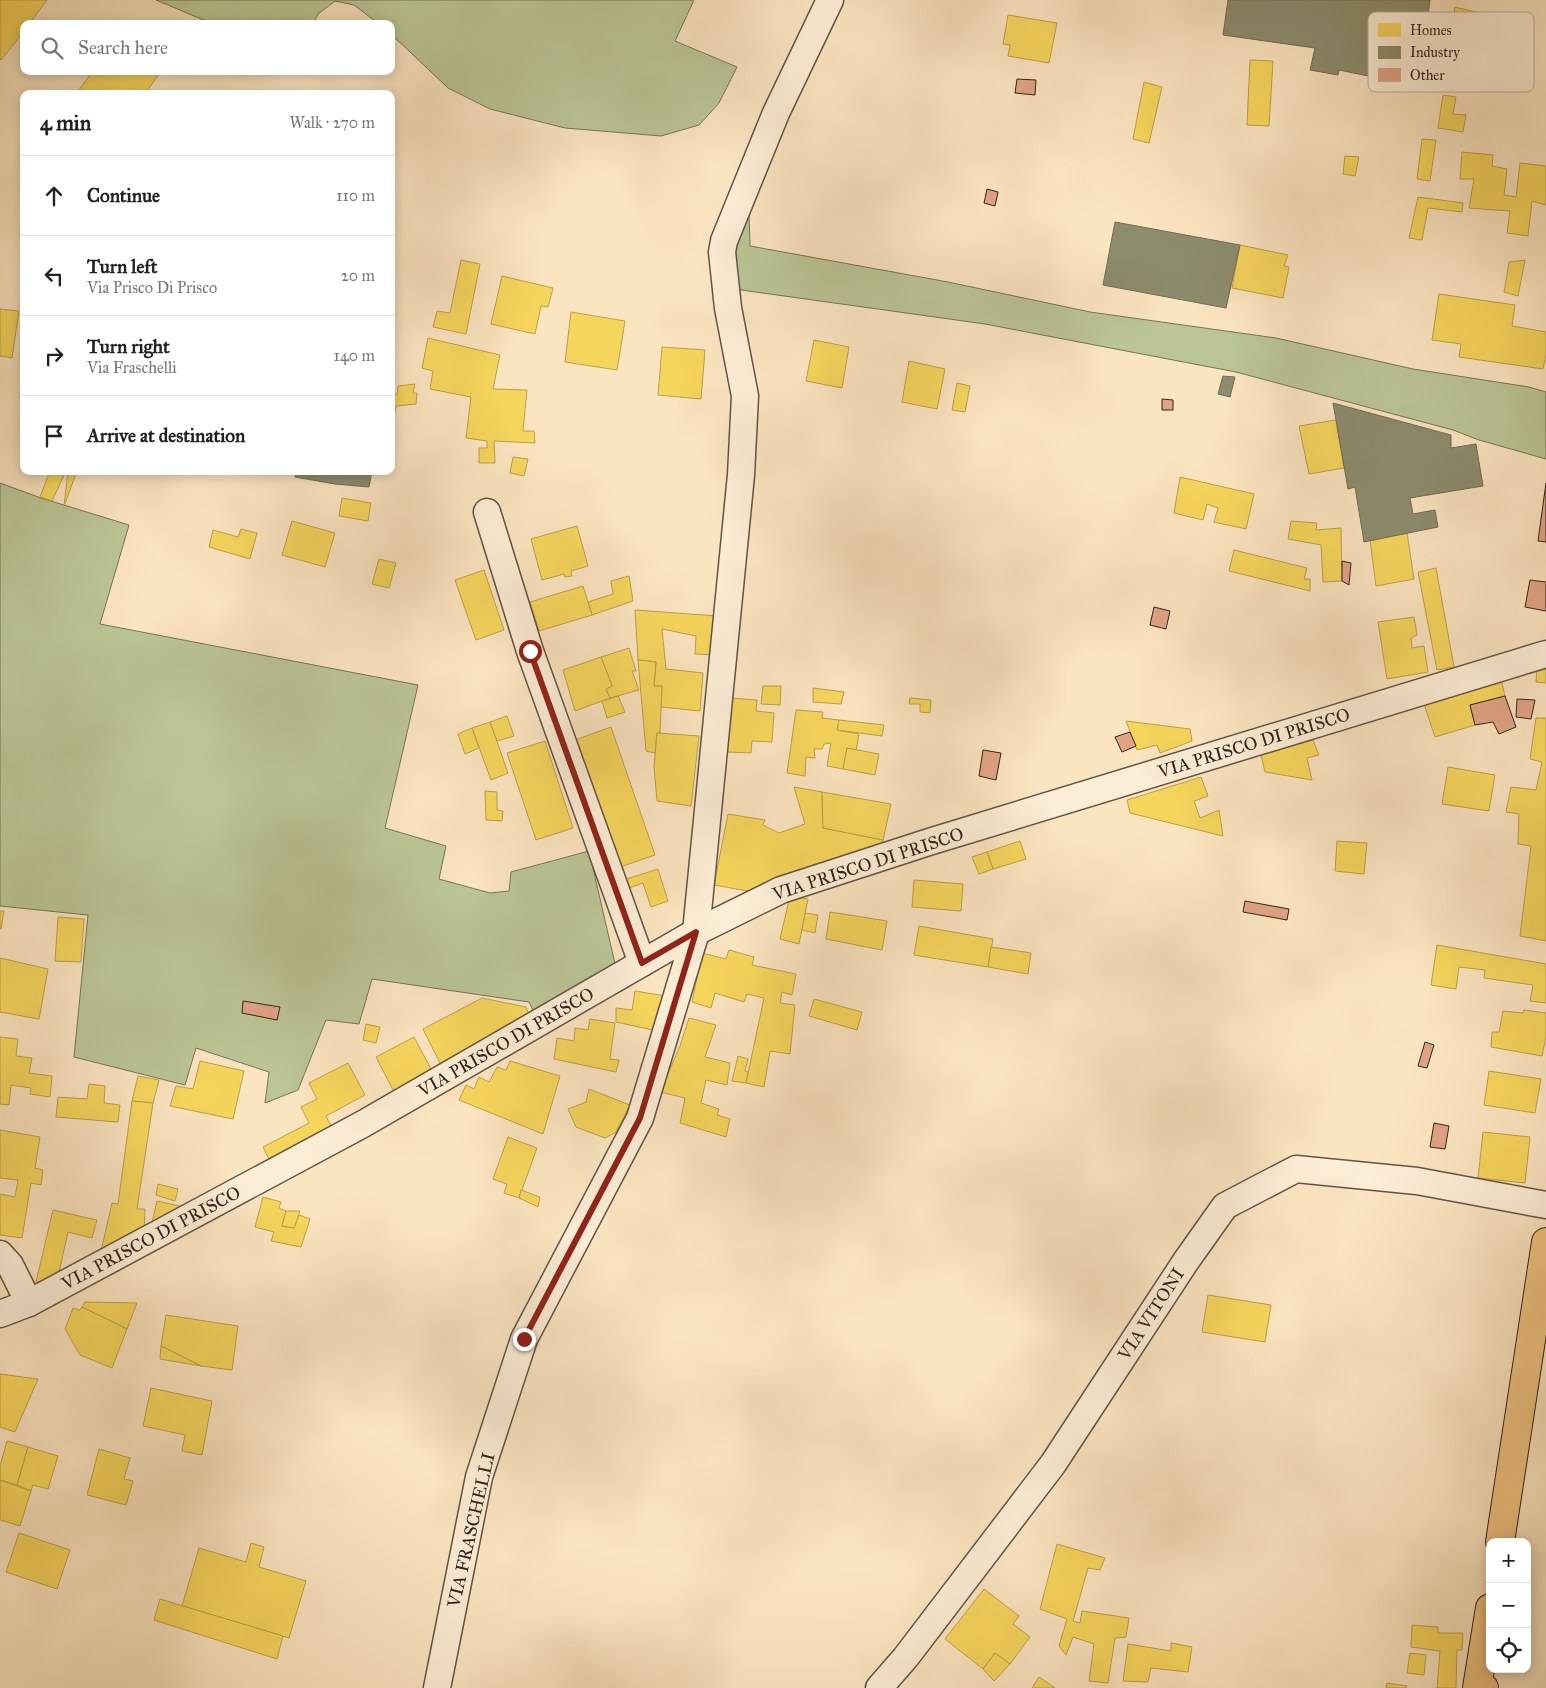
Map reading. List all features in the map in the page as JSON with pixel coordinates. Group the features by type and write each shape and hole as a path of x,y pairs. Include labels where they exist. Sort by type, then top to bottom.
{"main road":[{"path":"1501,1538 1540,1330 1546,1242"},
{"path":"1480,1687 1487,1628"}],"street":[{"name":"VIA FRASCHELLI","path":"436,1688 479,1477 524,1339 640,1118 696,932 741,474 745,396 728,308 722,252 724,241 776,113 830,0"},
{"path":"487,512 530,651 642,963"},
{"name":"VIA PRISCO DI PRISCO","path":"0,1314 30,1303 363,1124 696,932 781,890 932,841 1546,654"},
{"name":"VIA VITONI","path":"879,1688 906,1657 1053,1464 1186,1261 1225,1206 1296,1169 1417,1181 1546,1205"},
{"path":"0,1254 10,1265 30,1303"}],"green space":[{"path":"156,0 694,0 675,41 737,67 719,103 699,125 661,136 565,128 490,109 448,88 395,38 395,20 374,20 354,5 335,1 318,14 315,20 204,20"},
{"path":"749,213 750,246 948,282 1090,312 1276,338 1413,369 1529,387 1546,392 1546,459 1479,440 1453,430 1236,372 985,324 734,289 734,245"},
{"path":"0,483 41,498 129,525 100,624 418,685 385,828 446,846 439,879 490,893 509,891 511,872 589,851 616,968 535,1014 529,1002 372,979 359,1024 326,1020 298,1090 265,1103 269,1072 196,1048 185,1085 74,1057 88,915 0,906"}],"building: Homes":[{"path":"0,0 47,0 32,20 20,20 20,36 0,59"},
{"path":"1455,7 1476,12 1454,12"},
{"path":"1008,15 1057,23 1049,63 1008,56 1010,45 1003,44"},
{"path":"1250,60 1273,61 1269,126 1247,125"},
{"path":"90,75 158,75 148,90 79,90"},
{"path":"1144,82 1162,87 1149,143 1133,139"},
{"path":"1443,95 1456,97 1453,114 1466,115 1463,132 1438,128"},
{"path":"1422,139 1436,140 1430,181 1417,179"},
{"path":"1462,152 1493,155 1492,166 1507,169 1504,195 1516,197 1520,163 1546,166 1546,205 1532,201 1528,236 1507,233 1510,211 1469,208 1474,179 1460,179"},
{"path":"1345,156 1359,157 1355,176 1343,174"},
{"path":"1418,197 1463,203 1462,212 1428,208 1422,240 1409,238"},
{"path":"1240,245 1288,255 1284,266 1289,267 1283,298 1232,288"},
{"path":"461,260 480,264 466,334 433,327 437,311 450,313"},
{"path":"1525,260 1518,296 1504,292 1509,262"},
{"path":"502,276 553,288 548,307 541,306 535,334 491,324"},
{"path":"1439,294 1515,305 1512,326 1546,332 1546,354 1543,369 1459,357 1461,344 1432,340"},
{"path":"0,309 19,311 12,358 0,356"},
{"path":"571,312 625,321 617,370 565,362"},
{"path":"428,338 500,355 493,389 527,390 523,431 534,431 535,443 494,441 495,463 479,463 479,448 487,448 487,441 466,438 471,397 430,389 433,371 422,368"},
{"path":"814,340 849,347 842,388 806,381"},
{"path":"662,347 705,350 701,399 658,395"},
{"path":"909,361 945,369 937,409 902,402"},
{"path":"957,383 970,386 965,412 952,410"},
{"path":"415,384 413,393 417,393 416,404 396,406 395,412 395,394 397,394 398,386"},
{"path":"1336,420 1344,468 1309,474 1299,426"},
{"path":"513,457 528,459 524,476 510,473"},
{"path":"48,475 64,475 52,501 40,497"},
{"path":"68,475 76,475 64,506"},
{"path":"1180,477 1254,494 1246,529 1214,522 1218,508 1207,504 1203,520 1174,513"},
{"path":"342,498 371,503 368,521 339,516"},
{"path":"292,521 335,533 325,567 282,555"},
{"path":"1291,521 1317,523 1316,530 1341,528 1342,581 1323,582 1321,545 1288,539"},
{"path":"577,526 588,566 571,571 572,576 565,577 564,574 542,580 531,539"},
{"path":"241,529 257,533 250,559 209,547 213,530 238,537"},
{"path":"1407,533 1414,579 1376,586 1370,540"},
{"path":"1234,550 1307,568 1304,579 1310,579 1310,591 1229,571"},
{"path":"379,559 396,563 389,588 372,584"},
{"path":"1436,568 1454,667 1437,670 1418,572"},
{"path":"484,570 504,630 476,640 455,580"},
{"path":"629,576 633,601 592,615 588,602 613,594 611,581"},
{"path":"583,586 592,615 539,631 530,602"},
{"path":"635,610 717,616 714,655 695,654 696,636 662,629 666,669 703,673 700,711 661,707 662,686 654,686 656,662 638,660"},
{"path":"1414,617 1417,635 1411,638 1412,648 1424,646 1428,672 1387,679 1378,622"},
{"path":"629,648 636,671 632,671 639,690 610,698 606,689 612,686 601,657"},
{"path":"601,657 612,686 606,689 610,698 575,711 563,670"},
{"path":"638,660 656,662 654,686 662,686 660,733 657,733 655,753 646,751"},
{"path":"1546,663 1546,683 1536,682 1537,666"},
{"path":"1501,679 1505,696 1470,705 1475,725 1435,737 1423,701"},
{"path":"763,686 781,686 780,705 761,704"},
{"path":"813,688 844,692 841,704 813,702"},
{"path":"618,696 625,712 607,718 602,701"},
{"path":"730,698 757,700 756,711 774,713 772,742 752,741 751,753 727,752"},
{"path":"910,698 931,700 930,713 920,712 920,704 909,704"},
{"path":"796,710 823,712 822,718 839,720 837,730 859,734 856,751 847,748 843,769 827,766 831,743 824,744 822,749 814,749 815,758 806,757 805,776 787,773"},
{"path":"507,716 514,736 497,741 490,722"},
{"path":"1536,718 1546,718 1546,941 1520,936 1531,846 1518,844 1519,814 1506,812 1511,787 1536,790 1542,762 1530,759"},
{"path":"839,720 884,725 882,736 837,730"},
{"path":"1126,721 1190,729 1192,741 1160,753 1157,745 1137,750"},
{"path":"490,722 508,773 491,780 472,728"},
{"path":"611,727 655,855 620,867 575,740"},
{"path":"472,728 479,748 465,754 458,734"},
{"path":"657,733 699,736 691,806 657,801 654,767"},
{"path":"1313,740 1319,755 1307,758 1312,780 1265,772 1261,755"},
{"path":"545,741 573,828 536,840 507,753"},
{"path":"847,748 879,754 875,775 843,769"},
{"path":"1448,767 1495,775 1489,811 1442,804"},
{"path":"1201,777 1208,796 1194,801 1200,818 1219,810 1223,836 1130,813 1127,800"},
{"path":"794,787 822,792 823,828 883,840 882,851 748,891 714,885 728,814 765,820 763,825 779,833 805,824"},
{"path":"485,791 497,792 497,810 503,811 502,821 486,820"},
{"path":"822,792 891,804 883,840 823,828"},
{"path":"1020,841 1026,859 993,869 987,852"},
{"path":"1337,841 1367,843 1364,874 1335,871"},
{"path":"987,852 993,869 979,874 972,857"},
{"path":"658,869 668,901 651,907 643,883 626,889 623,880"},
{"path":"914,880 963,884 961,911 912,907"},
{"path":"790,896 808,899 799,944 780,939"},
{"path":"0,911 4,911 1,929 0,929"},
{"path":"830,912 887,921 882,950 826,939"},
{"path":"805,913 818,915 815,933 802,930"},
{"path":"58,917 84,919 81,962 55,961"},
{"path":"919,926 993,939 988,967 914,955"},
{"path":"1437,945 1546,964 1546,1003 1530,1001 1533,985 1484,978 1485,970 1459,967 1456,989 1431,985"},
{"path":"991,947 1031,953 1028,974 988,967"},
{"path":"729,950 754,957 752,965 796,974 792,995 782,992 780,1003 795,1005 790,1054 770,1051 764,1087 746,1083 764,998 747,994 744,1002 715,993 711,1008 692,1002 702,953 726,959"},
{"path":"0,958 48,969 39,1019 0,1012"},
{"path":"635,991 672,997 666,1033 616,1022 616,1008 632,1010"},
{"path":"482,998 526,1007 531,1019 441,1065 423,1029"},
{"path":"814,999 862,1012 857,1030 809,1016"},
{"path":"1524,1010 1546,1013 1546,1037 1542,1056 1491,1047 1492,1032 1499,1032 1503,1011 1523,1013"},
{"path":"689,1018 716,1025 705,1057 730,1063 727,1085 706,1080 701,1103 719,1109 717,1115 730,1119 726,1137 680,1123 685,1098 660,1092 680,1046"},
{"path":"590,1019 615,1023 610,1059 619,1060 616,1072 554,1059 557,1038 574,1041 575,1028 588,1030"},
{"path":"366,1024 380,1027 376,1043 363,1040"},
{"path":"0,1037 18,1039 16,1056 32,1058 29,1073 52,1076 50,1097 30,1094 31,1088 11,1085 9,1105 0,1104"},
{"path":"414,1037 432,1071 394,1092 376,1057"},
{"path":"738,1056 748,1059 745,1071 748,1072 746,1083 732,1081"},
{"path":"200,1061 244,1071 233,1119 170,1106 176,1086 193,1089"},
{"path":"510,1061 560,1076 543,1134 459,1100 466,1085 474,1089 479,1077 489,1082 497,1067 506,1070"},
{"path":"348,1063 365,1095 326,1116 334,1131 271,1163 263,1147 309,1123 301,1107 317,1099 309,1083"},
{"path":"1489,1071 1541,1079 1535,1113 1484,1105"},
{"path":"138,1076 159,1080 153,1103 132,1101"},
{"path":"89,1084 105,1086 104,1103 120,1105 118,1122 56,1117 58,1097 87,1099"},
{"path":"589,1089 630,1105 616,1132 605,1138 576,1127 568,1109 586,1102"},
{"path":"132,1101 153,1103 137,1209 145,1209 144,1233 99,1260 112,1203 118,1204"},
{"path":"0,1130 40,1137 35,1168 43,1170 41,1185 31,1183 22,1238 0,1235 0,1194 15,1197 18,1180 0,1178"},
{"path":"1483,1132 1530,1137 1525,1183 1478,1178"},
{"path":"508,1137 537,1148 519,1198 504,1193 507,1184 493,1179"},
{"path":"158,1184 178,1189 175,1201 156,1195"},
{"path":"521,1190 540,1197 538,1207 519,1198"},
{"path":"263,1197 281,1202 279,1208 286,1211 282,1226 294,1228 299,1215 310,1219 301,1247 271,1241 274,1232 255,1227"},
{"path":"157,1201 193,1209 150,1231"},
{"path":"53,1210 97,1220 92,1238 68,1232 56,1286 36,1282"},
{"path":"286,1211 300,1211 294,1228 282,1226"},
{"path":"1208,1295 1271,1305 1265,1342 1202,1332"},
{"path":"85,1302 137,1303 127,1329 82,1307"},
{"path":"82,1307 127,1329 112,1368 80,1355 65,1329 73,1308 80,1310"},
{"path":"166,1315 238,1326 232,1370 201,1366 161,1346"},
{"path":"161,1346 201,1366 160,1359"},
{"path":"0,1374 38,1379 15,1432 0,1427"},
{"path":"151,1388 212,1401 202,1455 182,1451 185,1435 143,1426"},
{"path":"7,1441 28,1447 17,1485 0,1480 0,1466"},
{"path":"28,1447 58,1456 48,1489 33,1485 31,1491 17,1485"},
{"path":"99,1449 130,1458 124,1479 133,1481 126,1505 87,1495"},
{"path":"0,1480 31,1491 20,1526 0,1520"},
{"path":"19,1533 70,1550 57,1589 6,1572"},
{"path":"251,1543 264,1547 259,1567 306,1581 289,1638 182,1606 199,1548 246,1562"},
{"path":"1057,1544 1105,1558 1100,1570 1088,1568 1073,1621 1080,1623 1082,1611 1129,1618 1126,1637 1115,1638 1108,1683 1089,1681 1094,1644 1073,1637 1066,1655 1059,1646 1067,1619 1040,1609"},
{"path":"984,1589 1019,1616 1013,1624 1030,1637 1010,1664 995,1653 983,1669 945,1639"},
{"path":"160,1599 283,1636 277,1659 154,1620"},
{"path":"1412,1625 1438,1627 1438,1633 1463,1633 1462,1650 1457,1650 1456,1688 1437,1688 1440,1651 1411,1647"},
{"path":"1171,1643 1192,1647 1188,1672 1151,1668 1148,1682 1123,1681 1128,1644 1171,1651"},
{"path":"995,1653 1010,1664 994,1681 983,1669"},
{"path":"1410,1653 1426,1655 1424,1675 1407,1673"},
{"path":"1039,1677 1055,1688 1032,1688"},
{"path":"1387,1683 1407,1686 1406,1688 1386,1688"}],"building: Industry":[{"path":"1228,0 1430,0 1428,12 1368,12 1368,76 1339,70 1338,75 1310,70 1315,48 1223,35"},
{"path":"1115,222 1240,245 1226,308 1103,285"},
{"path":"1223,376 1235,377 1230,397 1218,394"},
{"path":"1333,403 1451,435 1451,448 1476,444 1483,486 1410,498 1413,514 1435,510 1438,527 1364,542 1355,487 1348,489"},
{"path":"295,475 371,475 369,487 335,484 295,477"}],"building: Other":[{"path":"1017,79 1036,80 1035,95 1015,93"},
{"path":"987,189 998,192 995,206 984,203"},
{"path":"1162,399 1173,400 1173,410 1162,410"},
{"path":"1546,483 1546,542 1538,541"},
{"path":"1342,561 1351,563 1349,585 1342,581"},
{"path":"1530,580 1546,582 1546,611 1525,607"},
{"path":"1154,607 1170,611 1166,629 1150,625"},
{"path":"1505,696 1516,727 1499,734 1493,722 1475,725 1470,705"},
{"path":"1517,699 1535,700 1531,719 1516,717"},
{"path":"1130,732 1136,746 1122,752 1115,737"},
{"path":"983,750 1001,753 996,780 979,776"},
{"path":"1245,901 1289,909 1287,920 1243,912"},
{"path":"243,1001 280,1007 277,1020 242,1013"},
{"path":"1425,1042 1434,1045 1427,1068 1418,1066"},
{"path":"1434,1123 1449,1126 1445,1149 1430,1147"}],"route":[{"path":"524,1339 640,1118 696,932 642,963 530,651"}]}
